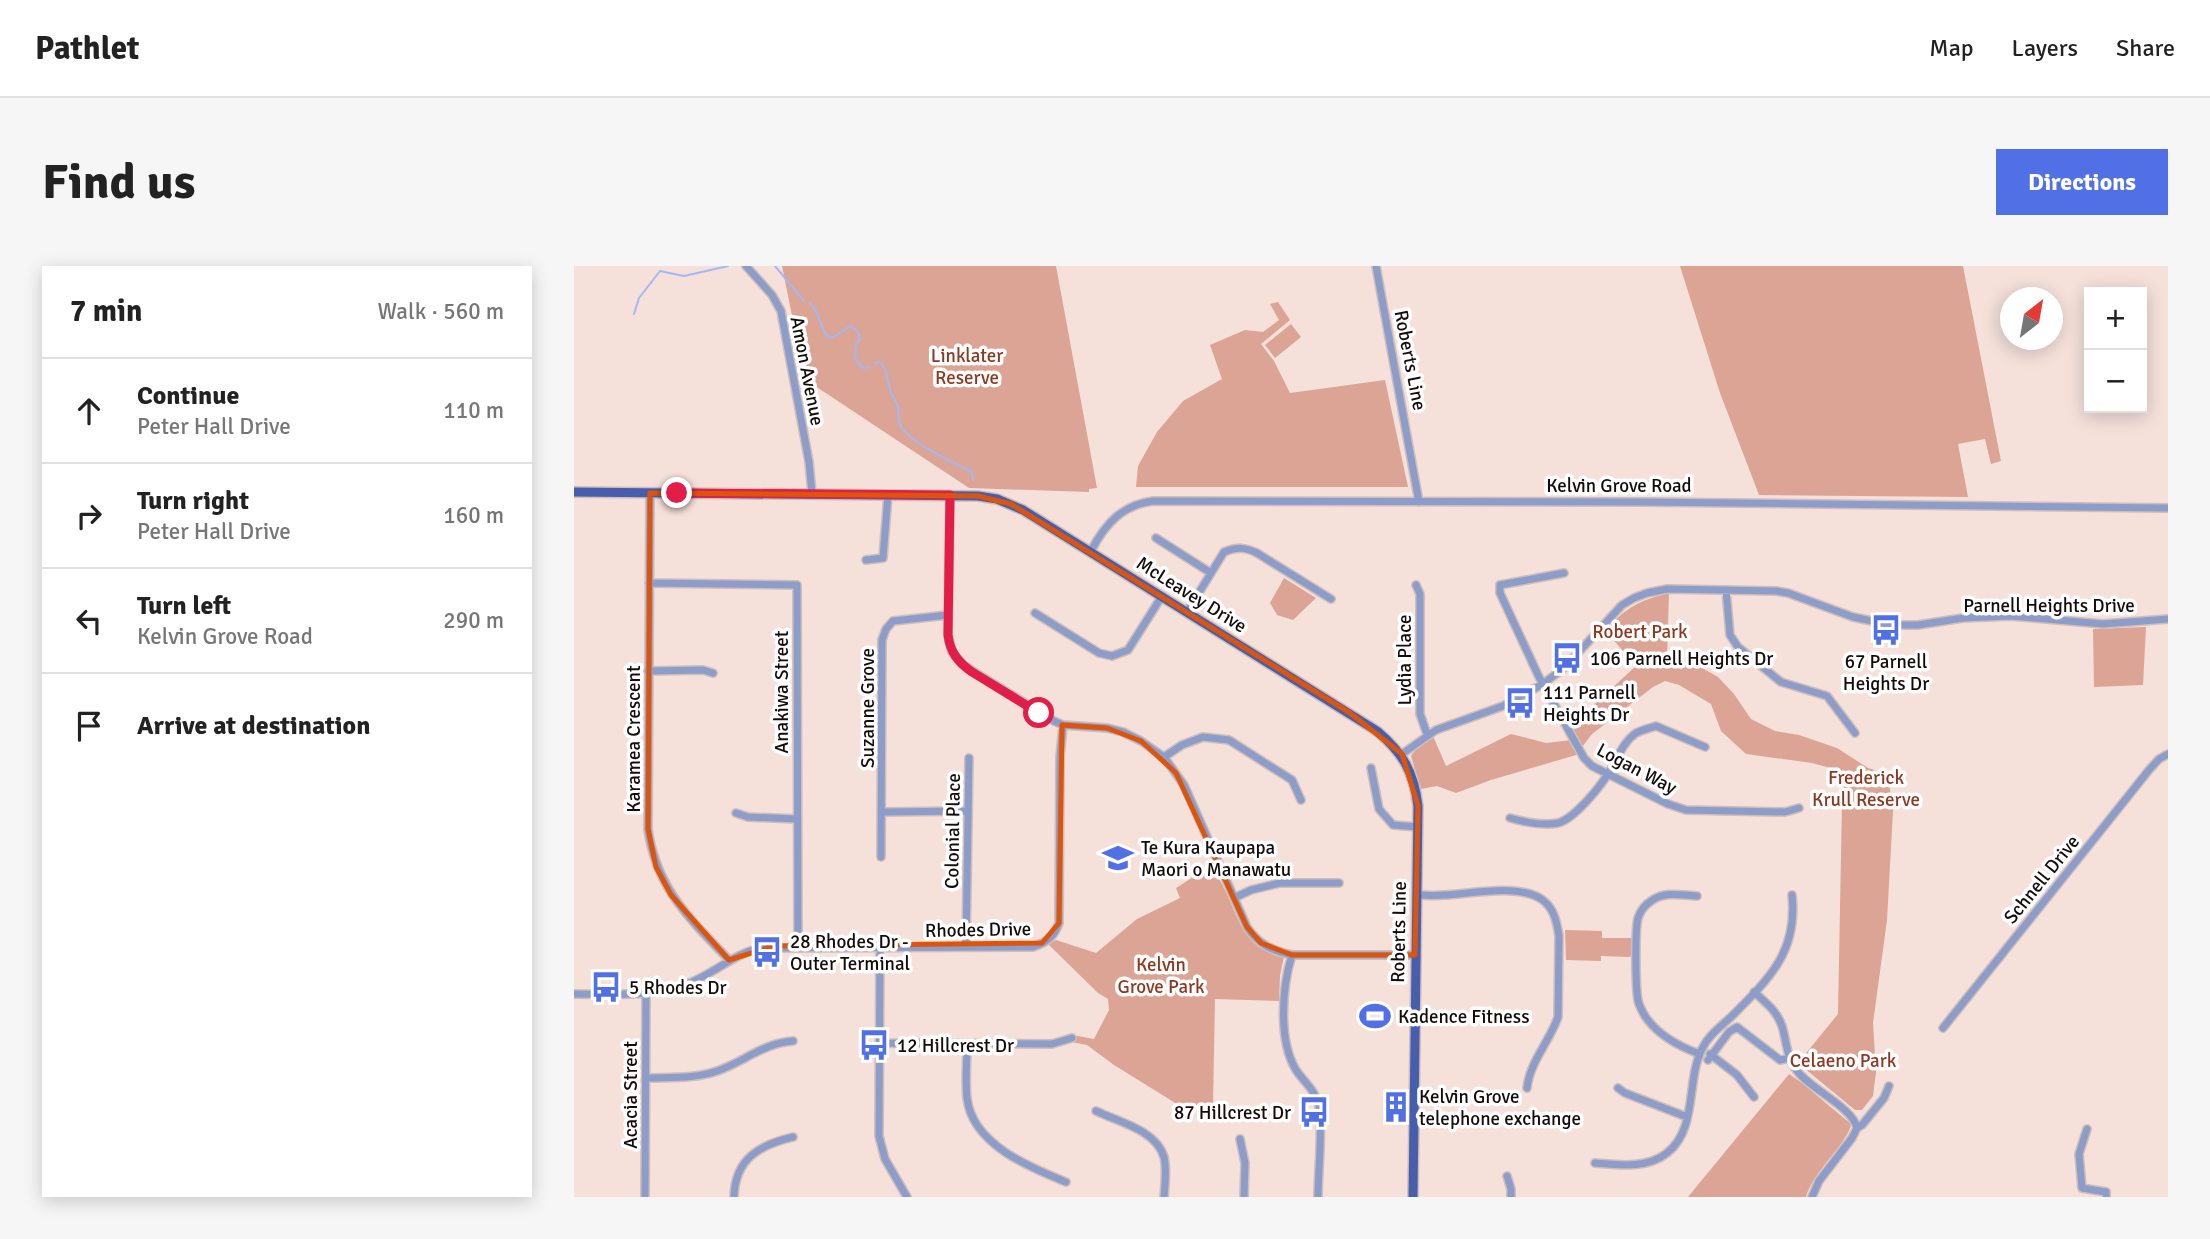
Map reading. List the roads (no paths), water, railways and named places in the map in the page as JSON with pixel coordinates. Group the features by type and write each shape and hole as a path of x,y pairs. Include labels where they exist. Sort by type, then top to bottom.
{"main road":[{"path":"574,492 950,495"},
{"name":"McLeavey Drive","path":"950,495 987,497 1011,504 1350,713 1377,731 1402,754"},
{"name":"Roberts Line","path":"1402,754 1416,790 1418,827 1413,1197"}],"street":[{"name":"Amon Avenue","path":"746,266 772,295 781,311 810,461 812,493"},
{"name":"Roberts Line","path":"1376,266 1419,502"},
{"name":"Karamea Crescent","path":"650,493 648,829 651,849 656,867 671,895 729,960"},
{"path":"866,560 883,558 888,495"},
{"path":"950,495 950,644 956,658 963,665 1063,725 1116,730 1141,741 1164,757 1184,785 1252,935 1268,947 1292,955 1415,955"},
{"name":"Kelvin Grove Road","path":"1091,551 1109,524 1126,508 1153,501 2168,508"},
{"path":"1156,538 1211,573"},
{"path":"1187,612 1224,552 1235,548 1247,548 1331,599"},
{"name":"Logan Way","path":"1564,573 1500,585 1500,593 1543,684 1579,751 1592,766 1668,804 1686,810 1785,812 1799,808"},
{"name":"Anakiwa Street","path":"649,583 797,585 798,947"},
{"name":"Lydia Place","path":"1416,585 1420,594 1420,714 1427,734"},
{"name":"Parnell Heights Drive","path":"1402,754 1427,734 1503,706 1543,684 1565,667 1622,605 1647,593 1667,589 1765,590 1788,593 1866,621 1891,625 2011,616 2104,624 2168,619"},
{"path":"1726,590 1730,635 1738,647 1781,682 1827,696 1855,733"},
{"path":"1035,613 1099,653 1112,656 1128,650 1162,596"},
{"name":"Suzanne Grove","path":"881,857 882,640 893,621 948,615"},
{"path":"648,671 703,670 713,673"},
{"name":"Rhodes Drive","path":"574,994 646,994 664,991 692,982 729,960 760,948 1033,947 1049,940 1059,923 1060,757 1063,725"},
{"path":"1510,818 1524,822 1558,823 1579,809 1608,774 1628,741 1637,733 1656,726 1704,747"},
{"path":"1164,757 1182,745 1203,737 1229,740 1292,780 1301,800"},
{"name":"Schnell Drive","path":"1942,1028 2149,769 2168,754"},
{"name":"Colonial Place","path":"966,946 969,758"},
{"path":"1371,768 1379,809 1393,825 1418,827"},
{"path":"883,813 967,811"},
{"path":"736,813 748,817 797,819"},
{"path":"1234,898 1251,890 1280,883 1339,883"},
{"path":"1417,895 1475,891 1521,892 1544,900 1552,909 1559,936 1558,1017 1531,1069 1527,1088"},
{"path":"1697,896 1665,894 1651,900 1638,918 1636,933 1638,1003 1656,1030 1668,1039 1700,1054"},
{"path":"1595,1163 1633,1166 1658,1159 1669,1152 1684,1129 1700,1054 1706,1043 1721,1024 1755,992 1786,951 1792,929 1792,895"},
{"path":"880,947 881,1147 890,1170 907,1197"},
{"path":"1292,955 1284,992 1287,1048 1296,1069 1311,1088 1318,1105 1318,1197"},
{"path":"1755,992 1773,1009 1779,1019 1790,1058 1804,1079 1851,1117 1857,1128"},
{"name":"Acacia Street","path":"645,1197 646,994"},
{"path":"1754,1097 1737,1075 1709,1057 1728,1032 1737,1027 1780,1059 1790,1058"},
{"path":"880,1044 1052,1044 1072,1038"},
{"path":"646,1078 705,1075 719,1071 777,1042 793,1041"},
{"path":"967,1044 967,1100 974,1122 992,1143 1001,1149 1066,1182"},
{"path":"1812,1197 1819,1181 1857,1128 1884,1098 1889,1086"},
{"path":"1618,1087 1625,1093 1687,1117"},
{"path":"1096,1111 1151,1136 1160,1146 1165,1160 1164,1197"},
{"path":"2087,1129 2079,1154 2082,1188 2106,1192 2106,1197"},
{"path":"734,1197 736,1177 747,1157 776,1141 793,1137"},
{"path":"1240,1139 1245,1163 1244,1197"},
{"path":"1507,1176 1511,1197"}],"waterway":[{"path":"634,314 639,298 660,271 684,276 728,266"},
{"path":"775,266 804,301"},
{"path":"810,303 826,335 832,338 850,326 856,330 860,339 856,343 855,359 863,368 870,367"},
{"path":"875,363 880,362 885,368 897,405 899,423 907,434 924,447 972,472 973,480"}],"place":[{"name":"67 Parnell Heights Dr","path":"1886,630"},
{"name":"106 Parnell Heights Dr","path":"1567,658"},
{"name":"111 Parnell Heights Dr","path":"1520,703"},
{"name":"Te Kura Kaupapa Maori o Manawatu","path":"1118,858"},
{"name":"28 Rhodes Dr - Outer Terminal","path":"767,952"},
{"name":"5 Rhodes Dr","path":"606,987"},
{"name":"Kadence Fitness","path":"1375,1016"},
{"name":"12 Hillcrest Dr","path":"874,1045"},
{"name":"Kelvin Grove telephone exchange","path":"1396,1107"},
{"name":"87 Hillcrest Dr","path":"1314,1112"}],"park label":[{"name":"Linklater Reserve","path":"967,366"},
{"name":"Robert Park","path":"1640,631"},
{"name":"Frederick Krull Reserve","path":"1866,788"},
{"name":"Kelvin Grove Park","path":"1161,975"},
{"name":"Celaeno Park","path":"1843,1060"}]}
